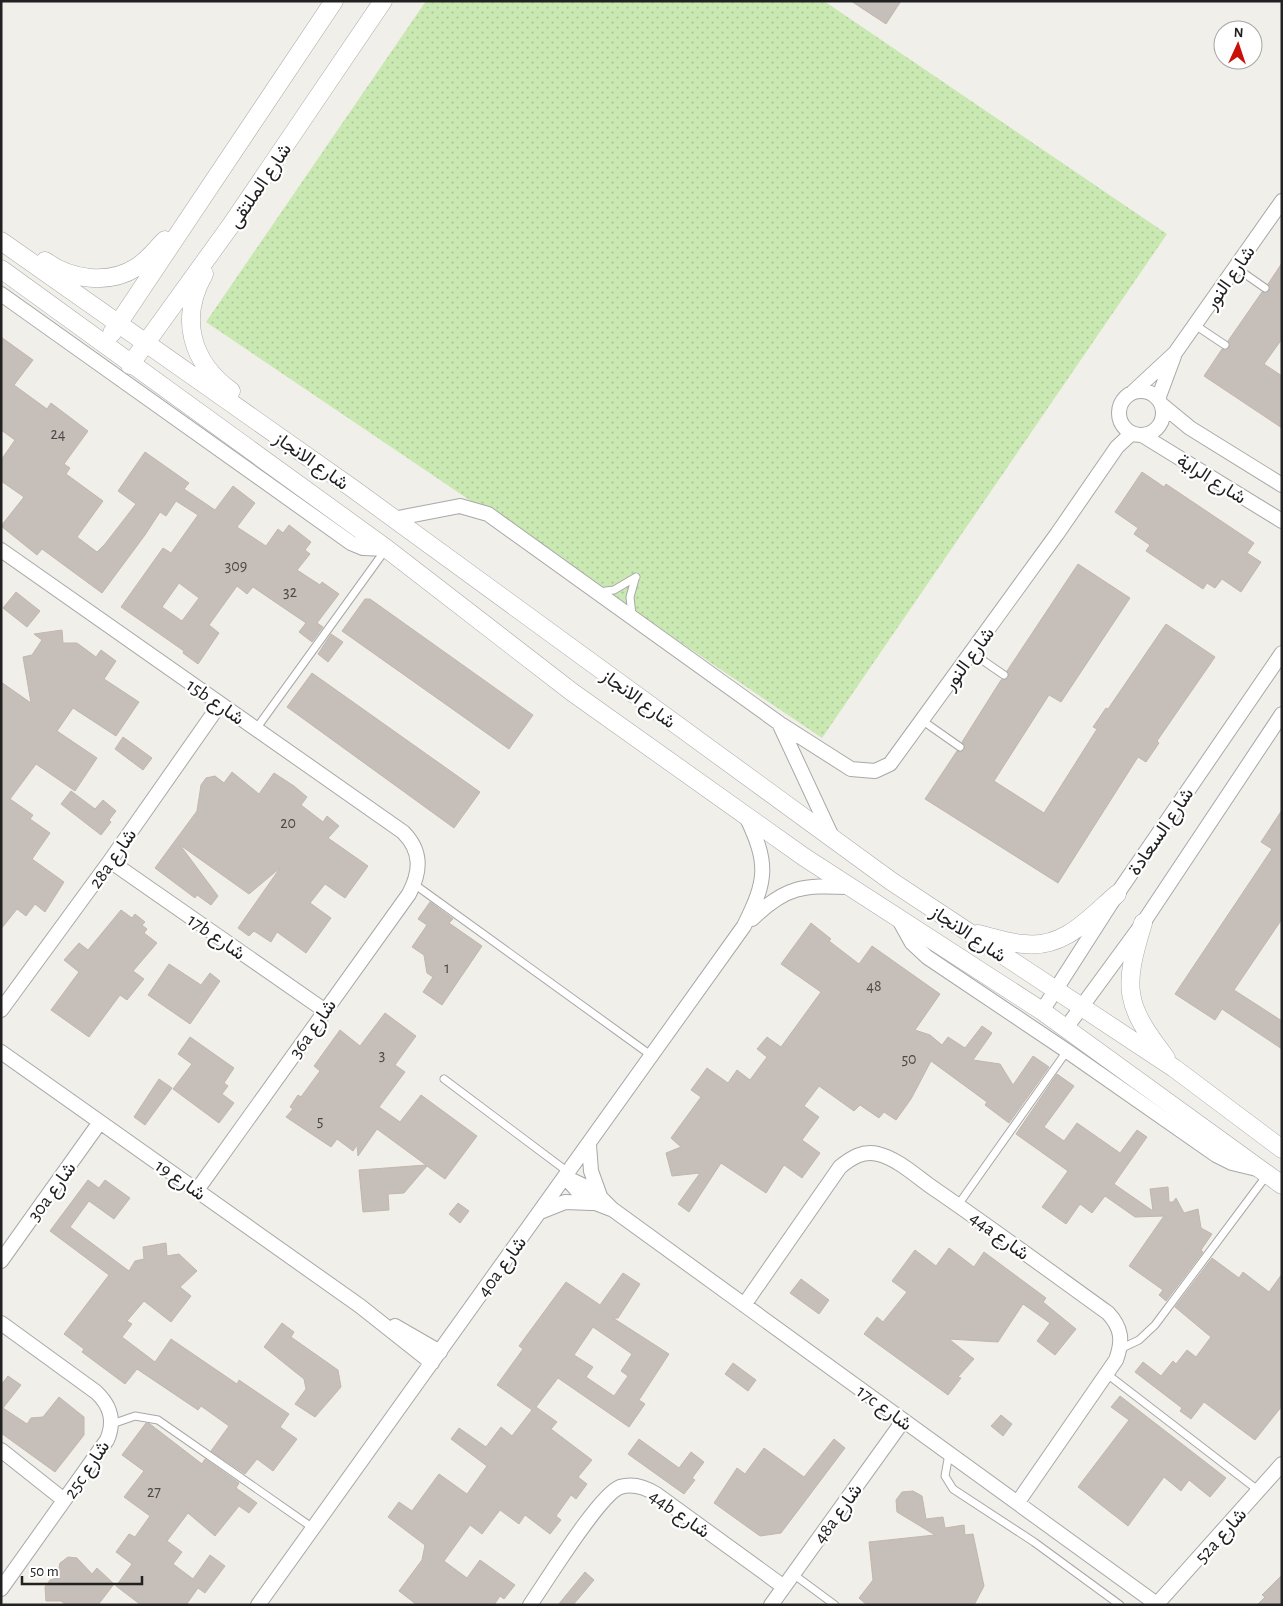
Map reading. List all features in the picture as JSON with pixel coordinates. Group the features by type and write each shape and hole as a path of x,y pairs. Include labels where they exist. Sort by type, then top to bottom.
{"street":[{"path":"104,344 334,1"},
{"name":"شارع الملتقى","path":"130,365 231,225 383,1"},
{"name":"شارع النور","path":"1175,353 1282,201"},
{"path":"1,229 51,266 76,276 103,278 121,274 137,267 153,253 198,202"},
{"path":"231,225 199,283 194,299 191,324 195,348 202,363 213,376 315,450 352,488"},
{"name":"شارع الانجاز","path":"1,241 352,488 833,840 1055,991 1174,1068 1282,1149"},
{"name":"شارع الانجاز","path":"1,270 387,549 572,692 849,887 897,915 1042,1011 1282,1185"},
{"path":"1,294 351,543 363,548 387,549"},
{"path":"1175,353 1160,402 1163,419 1160,426 1149,434 1132,432 1118,413 1120,406 1127,395 1133,392 1175,353"},
{"path":"1133,392 1147,392 1160,402"},
{"name":"شارع الراية","path":"1160,402 1190,428 1282,485"},
{"name":"شارع النور","path":"393,519 460,506 488,514 779,723 844,765 858,771 875,771 883,768 895,759 1117,447 1132,432"},
{"name":"شارع الراية","path":"1132,432 1282,521"},
{"name":"15b شارع","path":"4,558 220,704 403,832 417,850 419,862"},
{"name":"شارع السعادة","path":"1042,1011 1117,894 1282,653"},
{"name":"28a شارع","path":"1,1010 110,861 220,704"},
{"name":"شارع السعادة","path":"1066,1028 1143,923 1282,714"},
{"path":"779,723 788,738 833,840"},
{"name":"40a شارع","path":"258,1605 744,926 759,896 763,872 760,849 746,816"},
{"name":"17b شارع","path":"110,861 324,1010"},
{"name":"36a شارع","path":"197,1190 324,1010 409,894 414,884 419,862"},
{"name":"40a شارع","path":"744,926 775,898 796,888 809,886 849,887"},
{"path":"968,932 1024,944 1049,943 1068,936 1117,894"},
{"name":"شارع الانجاز","path":"897,915 912,943 927,958 1067,1051 1216,1155 1232,1163 1264,1172"},
{"path":"1143,923 1130,971 1133,1005 1139,1021 1174,1068"},
{"name":"شارع 19","path":"1,1052 436,1358"},
{"name":"30a شارع","path":"1,1261 100,1122"},
{"name":"17c شارع","path":"589,1144 590,1171 597,1200"},
{"name":"44a شارع","path":"744,1305 840,1167 850,1158 864,1153 877,1154 890,1159 958,1205 1108,1313 1119,1330 1120,1349"},
{"name":"17c شارع","path":"567,1175 584,1184 597,1200 1157,1604"},
{"path":"539,1212 565,1202 597,1200"},
{"name":"25c شارع","path":"1,1323 96,1392 108,1406 112,1424 107,1440 1,1589"},
{"path":"1018,1502 1107,1374 1120,1349"},
{"name":"48a شارع","path":"771,1605 903,1421"},
{"path":"1,1450 64,1500"},
{"name":"52a شارع","path":"1157,1604 1282,1464"},
{"name":"44b شارع","path":"530,1605 603,1501 620,1487 634,1485 646,1488 656,1494 784,1587"}],"lane":[{"path":"1235,267 1265,288"},
{"path":"1195,325 1225,345"},
{"path":"256,729 387,549"},
{"path":"597,592 614,590 636,577 630,597 632,618"},
{"path":"972,652 1004,675"},
{"path":"923,721 960,747"},
{"path":"414,884 652,1056"},
{"path":"958,1205 1067,1051"},
{"path":"444,1080 567,1175"},
{"path":"1120,1349 1139,1340 1154,1326 1264,1172"},
{"path":"1107,1374 1259,1491"},
{"path":"112,1424 135,1416 158,1420 313,1528"},
{"path":"949,1453 945,1476 953,1489 1041,1547 1120,1605"},
{"path":"793,1574 835,1605"}],"green space":[{"path":"426,1 824,1 1167,234 822,738 206,322"}],"building":[{"path":"851,1 901,1 886,24"},
{"path":"1282,263 1282,339 1264,364 1282,376 1282,428 1204,376 1222,349 1229,348 1228,341 1262,292 1269,291 1268,284"},
{"path":"1,337 33,360 14,385 47,409 51,403 88,431 64,464 70,468 66,474 103,501 77,537 97,552 105,544 136,504 118,491 145,452 189,483 184,489 215,510 233,486 255,503 237,527 266,546 278,529 283,533 289,525 311,542 305,550 310,554 297,570 320,585 322,582 339,594 317,623 323,627 312,642 299,632 306,623 253,587 247,594 237,586 209,625 219,633 198,664 183,653 184,651 121,607 163,548 171,553 198,515 176,501 166,516 160,512 102,593 42,549 37,555 1,526 24,497 1,481 1,460 15,440 1,430","holes":["179,583 199,598 182,621 162,607"]},
{"path":"1142,472 1164,487 1166,484 1254,543 1247,553 1261,562 1241,592 1222,579 1215,588 1207,583 1203,589 1146,551 1150,545 1134,534 1138,528 1115,512"},
{"path":"1078,564 1130,598 1061,702 1049,695 994,781 1044,813 1097,729 1093,727 1106,708 1108,709 1166,624 1215,657 1157,741 1159,743 1146,762 1138,757 1058,883 925,799 957,751 965,750 962,742 1001,680 1009,678 1007,671"},
{"path":"16,592 40,611 27,627 3,608"},
{"path":"365,599 370,599 533,715 509,749 342,631"},
{"path":"62,630 63,643 77,643 96,657 101,650 116,661 104,679 139,702 116,736 73,708 57,731 97,758 75,791 36,764 10,799 33,815 30,819 50,833 32,859 64,882 45,912 35,904 26,916 17,909 1,929 1,682 31,703 23,657 32,655 42,640 34,634"},
{"path":"331,634 343,642 328,662 318,654"},
{"path":"312,673 480,792 454,828 287,707"},
{"path":"123,737 152,758 143,770 115,749"},
{"path":"232,772 259,794 274,773 294,786 307,797 301,805 323,822 327,816 339,826 328,838 368,866 345,898 325,884 310,903 331,918 306,953 277,932 271,942 254,931 249,936 238,928 280,868 249,894 180,845 218,896 211,905 197,895 195,898 155,868 197,811 201,785 206,778 215,776 224,783"},
{"path":"71,791 95,809 103,800 116,811 109,820 111,822 101,835 61,804"},
{"path":"1282,810 1282,919 1234,990 1282,1021 1282,1049 1222,1009 1215,1020 1175,994 1272,849 1261,842"},
{"path":"430,902 453,919 449,923 482,946 442,1005 423,992 433,977 427,973 424,955 412,947 427,925 418,919"},
{"path":"121,910 132,918 135,914 145,922 142,925 147,929 144,933 157,943 133,971 144,979 127,1000 120,995 89,1037 51,1010 79,972 64,960 79,943 88,950"},
{"path":"811,923 831,939 829,941 859,964 872,946 940,994 915,1030 930,1035 942,1045 948,1037 965,1048 982,1026 992,1033 973,1060 1000,1064 1013,1085 1033,1056 1049,1067 1009,1123 985,1105 987,1102 931,1061 911,1099 896,1120 884,1112 879,1118 860,1105 854,1111 819,1086 804,1106 819,1117 802,1140 820,1153 802,1178 784,1165 766,1193 721,1163 689,1212 678,1204 700,1173 672,1176 666,1153 681,1147 671,1138 701,1097 691,1090 707,1068 728,1083 737,1070 750,1080 767,1057 757,1049 767,1037 781,1047 821,992 781,964"},
{"path":"169,964 201,985 210,973 220,981 190,1024 148,995"},
{"path":"385,1013 416,1036 395,1065 405,1072 379,1107 400,1122 421,1095 477,1136 445,1179 427,1166 404,1193 388,1194 389,1210 363,1212 359,1170 426,1165 377,1129 358,1156 357,1145 353,1151 337,1139 331,1147 286,1117 293,1109 290,1107 298,1095 301,1097 320,1071 314,1066 340,1030 360,1046"},
{"path":"190,1037 234,1068 224,1083 228,1086 222,1094 234,1103 219,1123 173,1089 192,1064 178,1054"},
{"path":"1057,1074 1074,1086 1044,1127 1064,1141 1077,1123 1120,1153 1137,1130 1147,1137 1114,1184 1153,1211 1150,1189 1168,1187 1169,1202 1173,1202 1176,1198 1184,1213 1198,1209 1201,1228 1212,1234 1201,1250 1203,1252 1166,1301 1159,1295 1163,1290 1129,1266 1164,1216 1135,1217 1105,1196 1092,1213 1080,1204 1066,1224 1042,1207 1068,1171 1016,1134"},
{"path":"159,1079 172,1088 145,1125 134,1117"},
{"path":"88,1180 99,1188 105,1180 130,1198 114,1219 89,1201 70,1227 129,1271 135,1261 144,1259 143,1247 166,1243 167,1256 179,1254 197,1271 180,1287 191,1296 171,1322 144,1301 127,1321 132,1324 122,1337 155,1362 171,1339 237,1384 239,1380 289,1414 280,1427 297,1439 273,1471 257,1459 245,1474 211,1451 229,1426 201,1406 198,1410 137,1369 125,1384 82,1352 84,1349 64,1334 109,1275 50,1231"},
{"path":"458,1203 469,1211 460,1223 449,1214"},
{"path":"949,1248 974,1267 984,1252 1046,1298 1043,1302 1076,1329 1055,1355 1037,1341 1050,1323 1023,1304 998,1342 949,1339 974,1359 958,1377 961,1378 948,1395 864,1334 877,1317 883,1322 907,1292 892,1281 915,1250 936,1266"},
{"path":"1212,1258 1239,1278 1243,1272 1269,1292 1282,1274 1282,1406 1255,1440 1204,1402 1191,1419 1180,1411 1182,1408 1135,1372 1143,1362 1161,1376 1173,1361 1176,1364 1187,1350 1196,1357 1211,1337 1175,1307"},
{"path":"623,1273 640,1284 618,1318 613,1318 669,1354 639,1400 645,1404 629,1427 558,1378 536,1407 557,1422 551,1429 592,1460 578,1477 587,1484 576,1499 571,1495 556,1516 561,1520 550,1534 525,1515 519,1524 500,1510 482,1534 470,1525 444,1561 467,1578 480,1560 515,1585 504,1599 500,1596 494,1605 417,1605 399,1591 422,1560 425,1545 388,1517 399,1502 412,1511 439,1474 467,1494 487,1466 451,1439 459,1428 486,1447 501,1427 512,1436 532,1410 497,1385 523,1349 519,1346 566,1282 600,1305","holes":["593,1327 632,1354 621,1371 628,1376 614,1396 586,1377 593,1367 574,1355"]},
{"path":"801,1279 829,1300 819,1314 790,1293"},
{"path":"282,1323 294,1332 291,1337 338,1370 341,1387 315,1417 295,1404 306,1389 304,1379 264,1347"},
{"path":"733,1363 756,1380 748,1391 725,1374"},
{"path":"8,1376 21,1385 3,1408 27,1424 31,1418 43,1417 59,1397 84,1417 84,1435 55,1472 1,1433 1,1385"},
{"path":"1120,1396 1226,1478 1210,1497 1189,1480 1181,1491 1164,1477 1128,1526 1078,1487 1129,1420 1111,1407"},
{"path":"1001,1415 1012,1424 1003,1436 991,1426"},
{"path":"146,1423 150,1424 202,1464 205,1459 239,1483 236,1488 257,1503 249,1513 239,1506 215,1536 188,1513 167,1541 182,1552 173,1564 193,1579 210,1555 225,1566 205,1593 198,1588 186,1605 141,1605 116,1586 132,1564 116,1552 129,1534 135,1537 150,1516 124,1497 144,1471 122,1455"},
{"path":"639,1439 679,1468 691,1452 704,1462 692,1478 695,1480 684,1494 628,1454"},
{"path":"834,1439 845,1448 781,1533 760,1536 714,1503 737,1468 745,1474 764,1448 804,1477"},
{"path":"913,1491 922,1496 926,1519 943,1517 945,1528 964,1525 965,1535 973,1534 984,1586 974,1605 867,1605 859,1598 873,1580 869,1542 935,1535 897,1512 896,1500 902,1492"},
{"path":"68,1557 77,1558 92,1574 97,1568 114,1584 98,1605 66,1605 61,1601 46,1601 45,1587 50,1580 57,1578 60,1563"},
{"path":"585,1572 594,1580 573,1605 558,1605"},
{"path":"1282,1575 1282,1605 1257,1605 1265,1597 1262,1595"}]}
